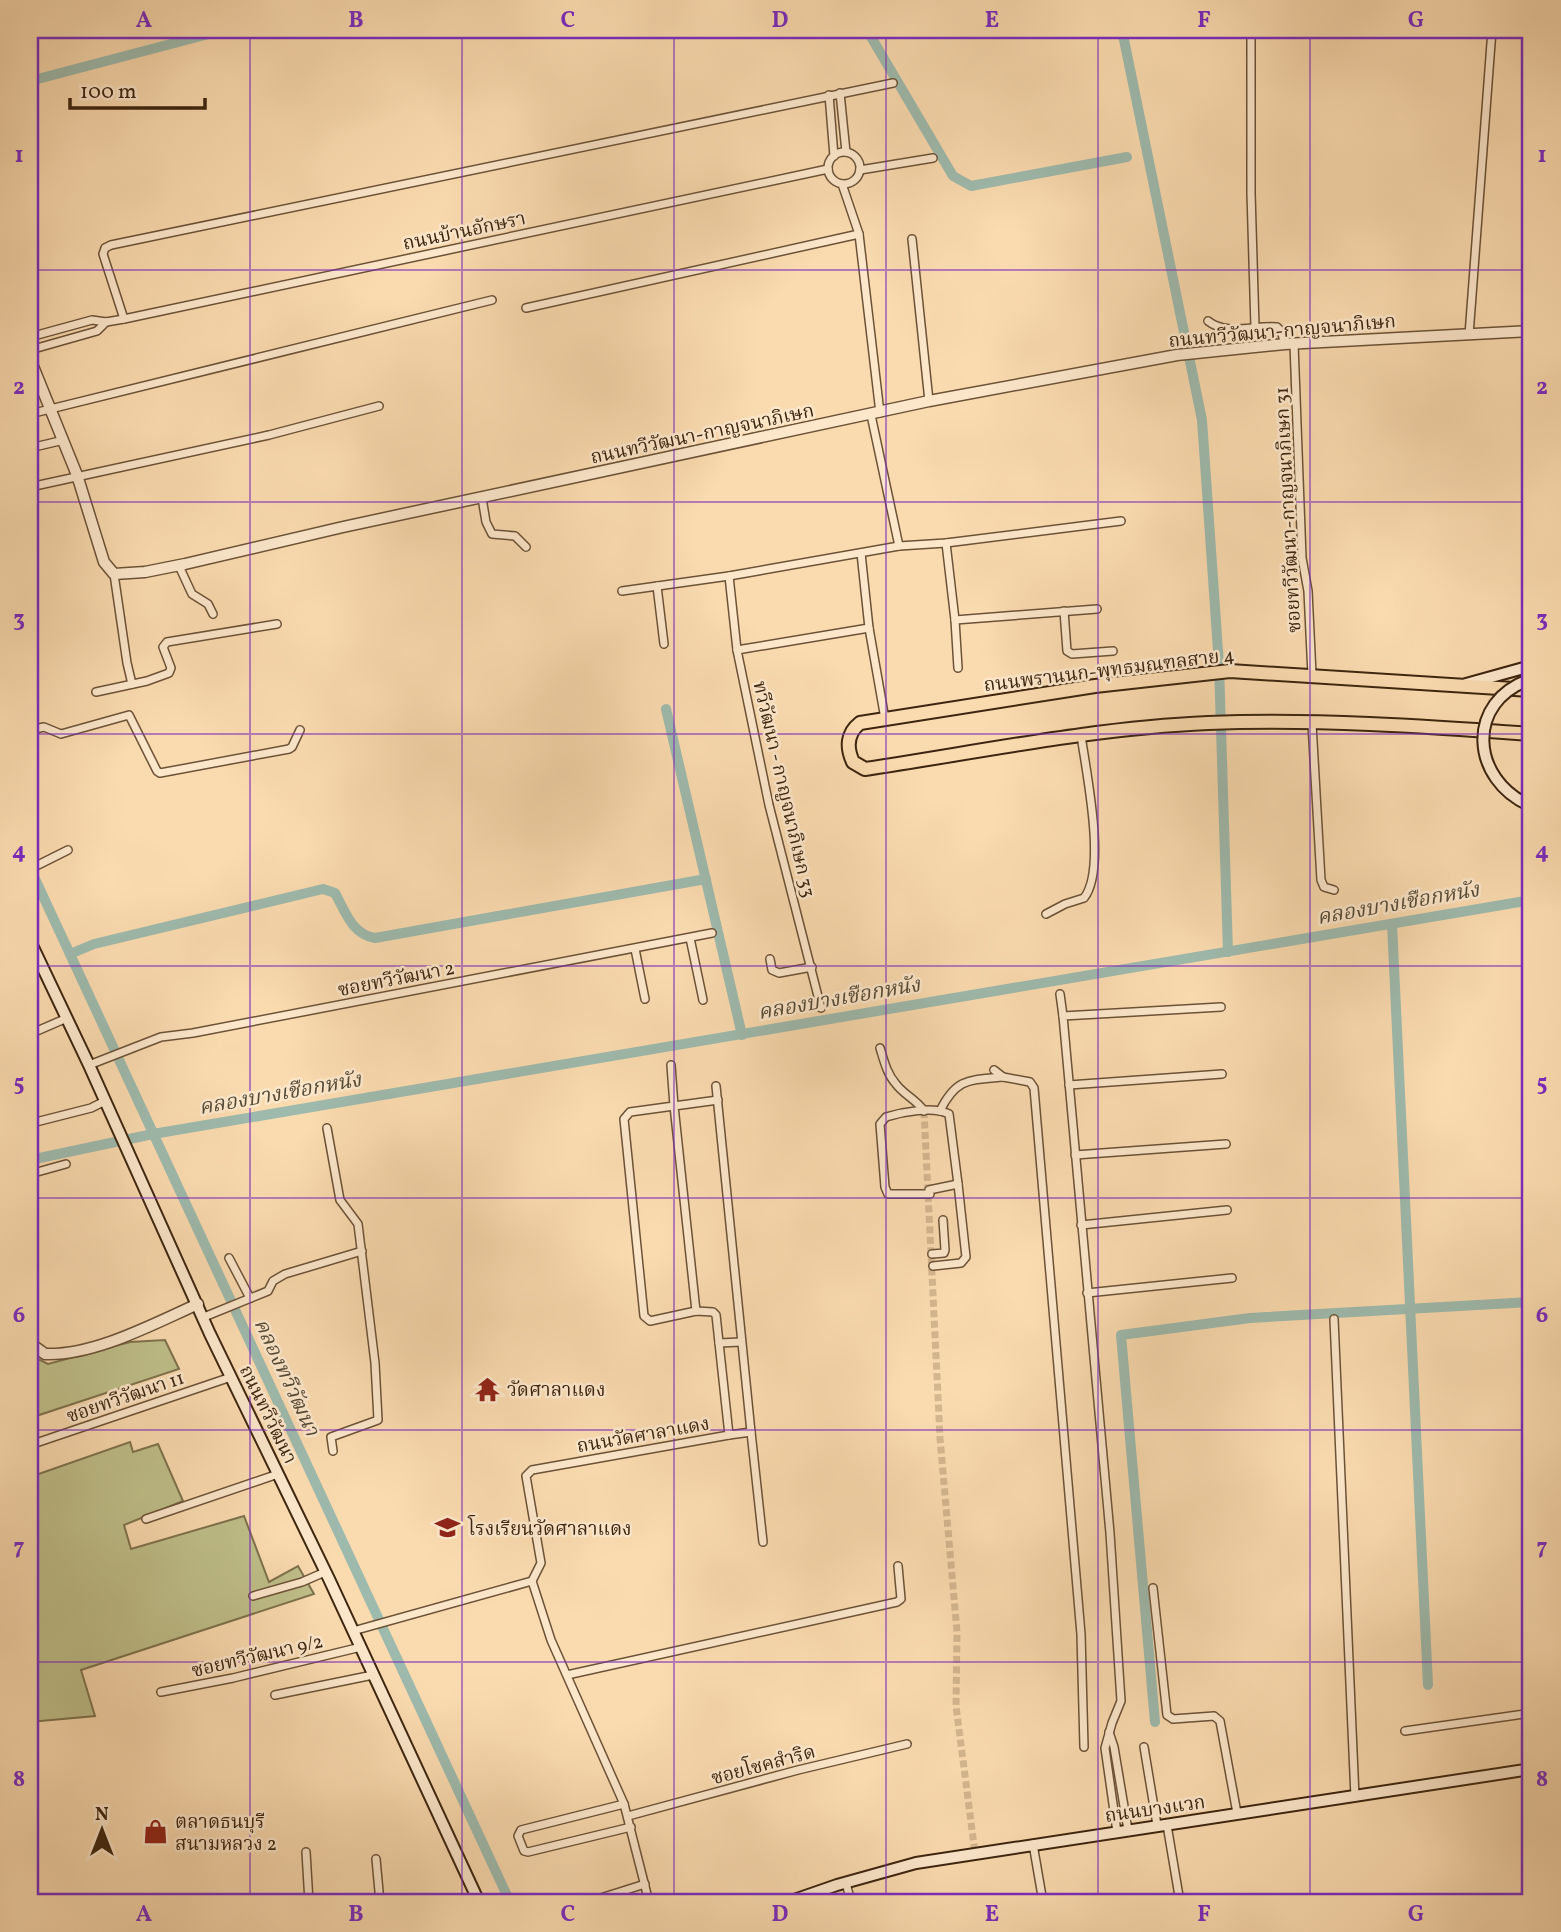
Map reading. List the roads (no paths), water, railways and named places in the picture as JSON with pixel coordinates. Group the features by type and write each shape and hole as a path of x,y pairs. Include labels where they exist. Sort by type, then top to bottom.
{"main road":[{"path":"1466,684 1531,666"},
{"name":"ถนนพรานนก-พุทธมณฑลสาย 4","path":"1081,735 866,769 853,762 849,746 850,734 860,723 1095,686 1206,673 1244,671 1531,690"},
{"path":"1531,679 1514,685 1490,709 1485,722 1483,741 1487,760 1495,777 1506,790 1531,806"},
{"path":"1081,735 1206,723 1413,725 1531,734"},
{"name":"ถนนทวีวัฒนา","path":"30,941 231,1377 361,1647 479,1902"},
{"name":"ถนนบางแวก","path":"788,1902 916,1863 1531,1769"}],"street":[{"path":"1251,30 1251,193 1255,327"},
{"path":"1469,335 1492,30"},
{"path":"124,319 103,254 107,246 893,83"},
{"path":"840,93 846,152"},
{"path":"829,95 834,156 828,169 832,178 842,184 859,234 875,414 899,546"},
{"path":"834,156 846,152 855,156 860,170 856,179 842,184"},
{"path":"860,170 933,158"},
{"name":"ถนนบ้านอักษรา","path":"30,337 92,320 106,322 124,319 828,169"},
{"path":"526,308 859,234"},
{"path":"912,239 929,401"},
{"path":"30,414 492,300"},
{"path":"1208,321 1215,327 1224,329 1277,327 1289,344"},
{"name":"ถนนบ้านอักษรา","path":"30,350 97,331 106,322"},
{"name":"ถนนทวีวัฒนา-กาญจนาภิเษก","path":"114,574 145,572 179,565 929,401 1177,355 1289,344 1531,331"},
{"name":"ซอยทวีวัฒนา-กาญจนาภิเษก 31","path":"1289,344 1312,675"},
{"path":"30,359 78,475 104,562 114,574 132,684"},
{"path":"30,487 269,435 379,406"},
{"path":"30,448 64,440"},
{"path":"482,498 486,522 492,534 515,536 526,547"},
{"path":"622,591 729,576 899,546 1121,522"},
{"path":"946,543 956,620 958,668"},
{"path":"861,553 869,628 885,719"},
{"path":"179,565 191,594 212,607 213,614"},
{"name":"ทวีวัฒนา - กาญจนาภิเษก 33","path":"729,576 737,650 769,805 821,1008"},
{"path":"657,586 664,644"},
{"path":"956,620 1097,609"},
{"path":"1064,611 1067,651 1072,654 1113,650"},
{"path":"96,692 147,681 169,673 171,668 163,647 167,642 276,624"},
{"path":"737,650 869,628"},
{"path":"30,730 44,727 61,734 129,715 160,773 289,749 300,730"},
{"path":"1312,724 1321,880 1324,887 1334,890"},
{"path":"1046,914 1084,898 1089,889 1096,851 1081,735"},
{"path":"30,869 68,850"},
{"name":"ซอยทวีวัฒนา 2","path":"89,1065 161,1037 712,933"},
{"path":"690,939 703,1000"},
{"path":"635,949 645,999"},
{"path":"770,959 772,970 779,973 812,967"},
{"path":"1060,994 1110,1533 1121,1701 1105,1748 1123,1831"},
{"path":"1063,1016 1221,1007"},
{"path":"30,1034 67,1018"},
{"path":"880,1048 888,1073 896,1085 924,1111"},
{"path":"671,1065 674,1106 696,1311 650,1321 643,1316 640,1293 624,1119 630,1112 674,1106 718,1100"},
{"path":"994,1070 1003,1077"},
{"path":"1069,1085 1222,1074"},
{"path":"940,1111 948,1094 967,1080 1003,1077 1030,1082 1034,1088 1081,1634 1084,1747"},
{"path":"716,1086 763,1542"},
{"path":"32,1123 91,1108 105,1101"},
{"path":"933,1266 961,1263 966,1257 951,1117 947,1112 924,1111 886,1117 880,1124 885,1187 888,1194 929,1192 958,1184"},
{"path":"327,1128 340,1200 358,1224 378,1420 333,1435 330,1441 333,1451"},
{"path":"1075,1155 1226,1144"},
{"path":"30,1174 66,1164"},
{"path":"1081,1225 1227,1210"},
{"path":"932,1254 944,1253 945,1250 943,1220"},
{"path":"204,1317 268,1291 273,1281 285,1274 362,1251"},
{"path":"229,1258 249,1299"},
{"path":"1087,1293 1232,1278"},
{"path":"30,1343 45,1354 78,1350 116,1339 198,1304"},
{"name":"ถนนวัดศาลาแดง","path":"649,1902 624,1804 551,1640 532,1581 541,1563 526,1476 532,1470 729,1435 716,1315 713,1312 696,1311"},
{"path":"1334,1319 1355,1797"},
{"path":"719,1343 741,1342"},
{"name":"ซอยทวีวัฒนา 11","path":"30,1445 231,1377"},
{"path":"729,1435 751,1432"},
{"path":"146,1519 278,1474"},
{"path":"567,1675 897,1602 902,1593 898,1566"},
{"path":"253,1596 302,1582 325,1572"},
{"path":"353,1631 532,1581"},
{"path":"1153,1588 1167,1715 1173,1719 1214,1716 1220,1721 1237,1813"},
{"name":"ซอยทวีวัฒนา 9/2","path":"161,1692 233,1678 361,1647"},
{"path":"275,1695 373,1675"},
{"path":"1405,1731 1531,1713"},
{"name":"ซอยโชคสำริด","path":"628,1816 907,1744"},
{"path":"1144,1747 1180,1902"},
{"path":"624,1804 521,1830 518,1836 524,1852 528,1852 631,1826"},
{"path":"1033,1844 1043,1902"},
{"path":"306,1852 309,1902"},
{"path":"376,1859 380,1902"},
{"path":"846,1883 851,1902"},
{"path":"588,1902 645,1884"}],"waterway":[{"path":"30,81 224,30"},
{"path":"867,30 953,176 971,186 1127,157"},
{"path":"1122,30 1202,420 1219,665 1228,952"},
{"path":"666,709 742,1035"},
{"name":"คลองทวีวัฒนา","path":"30,868 510,1902"},
{"path":"70,954 94,944 323,889 335,893 355,927 367,936 375,938 706,879"},
{"name":"คลองบางเชือกหนัง","path":"30,1160 153,1134 1531,900"},
{"path":"1392,924 1428,1685"},
{"path":"1155,1722 1121,1335 1250,1318 1531,1302"}],"tunnel":[{"path":"924,1111 940,1438 957,1632 956,1706 975,1853"}],"place":[{"name":"วัดศาลาแดง","path":"487,1389"},
{"name":"โรงเรียนวัดศาลาแดง","path":"448,1528"},
{"name":"ตลาดธนบุรี สนามหลวง 2","path":"155,1832"}]}
